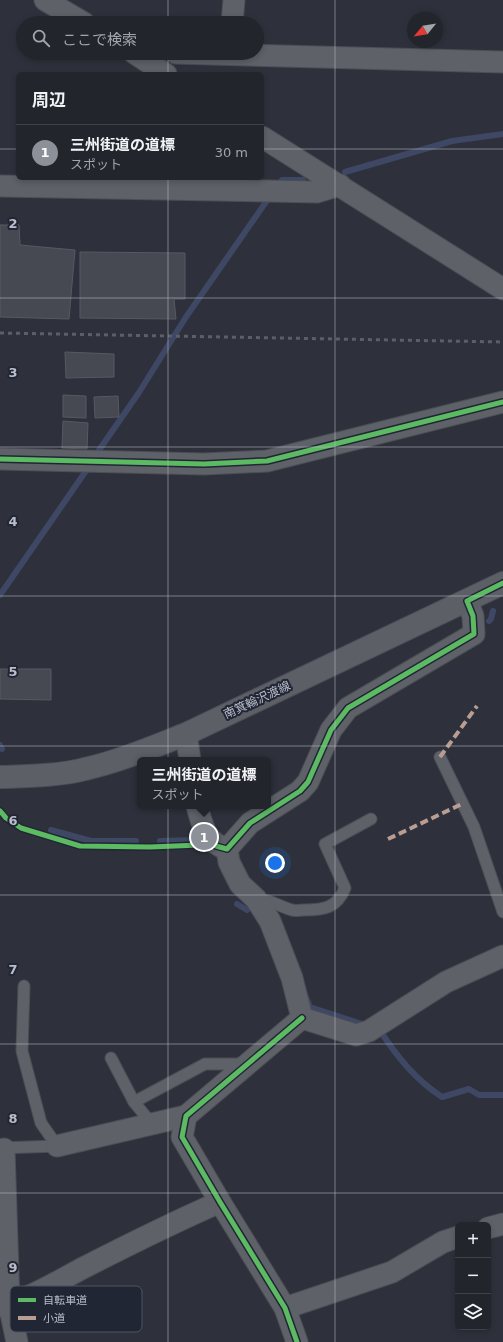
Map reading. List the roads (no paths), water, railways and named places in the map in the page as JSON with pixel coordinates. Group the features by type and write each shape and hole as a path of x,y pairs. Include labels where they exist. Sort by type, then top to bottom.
{"main road":[{"name":"南箕輪沢渡線","path":"0,777 84,770 141,752 186,734 503,583"}],"street":[{"path":"46,0 72,16"},
{"path":"233,16 234,0"},
{"path":"264,55 503,62"},
{"path":"145,60 163,72"},
{"path":"264,138 503,289"},
{"path":"0,186 317,192 340,185"},
{"path":"0,459 204,464 267,461 503,402"},
{"path":"227,849 250,823 300,792 308,782 331,730 348,708 474,634 473,616 467,601"},
{"path":"186,734 190,757"},
{"path":"198,809 202,824 210,841 216,846 227,849"},
{"path":"227,849 229,862 240,884 256,899 270,921 292,978 302,1018"},
{"path":"302,1018 356,1035 369,1031 446,982 503,956"},
{"path":"57,1146 186,1116 302,1018"},
{"path":"186,1116 182,1137 285,1308 297,1342"},
{"path":"2,1148 5,1305 10,1320"},
{"path":"48,1286 170,1223 220,1202"},
{"path":"491,1227 503,1224"},
{"path":"285,1308 392,1272 443,1242 455,1238"},
{"path":"14,1332 17,1342"}],"lane":[{"path":"440,757 474,827 503,912"},
{"path":"256,899 267,899 292,910 318,910 332,906 341,898 345,888 325,844 371,819"},
{"path":"24,986 22,1051 42,1123 57,1146"},
{"path":"111,1058 134,1102 152,1124"},
{"path":"134,1102 205,1064 249,1064"},
{"path":"2,1148 57,1146"}],"waterway":[{"path":"345,172 452,141 503,134"},
{"path":"279,184 282,180 303,180"},
{"path":"97,453 138,394 186,317 268,199"},
{"path":"0,595 88,468"},
{"path":"489,621 493,611"},
{"path":"0,745 2,749"},
{"path":"51,830 91,841 136,841"},
{"path":"160,841 199,840"},
{"path":"237,904 247,910"},
{"path":"306,997 310,1007 365,1025"},
{"path":"381,1032 408,1068 442,1097 469,1089 479,1095 503,1095"}],"railway":[{"path":"0,333 503,342"}],"place":[{"name":"三州街道の道標","path":"204,837"}]}
